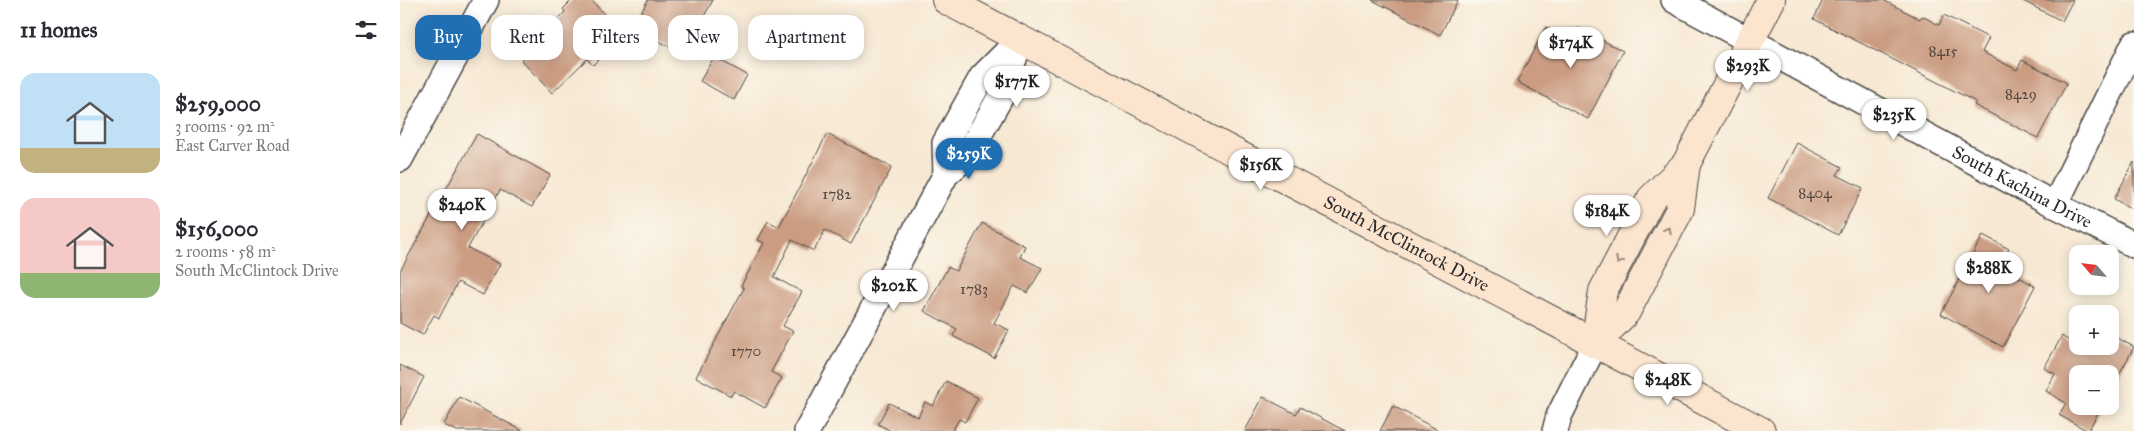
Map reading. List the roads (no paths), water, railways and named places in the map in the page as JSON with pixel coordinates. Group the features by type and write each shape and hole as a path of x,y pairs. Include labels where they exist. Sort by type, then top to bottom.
{"main road":[{"name":"South McClintock Drive","path":"946,0 1761,431"},
{"path":"1595,344 1603,291 1651,199 1686,164 1771,0"}],"street":[{"path":"400,159 486,0"},
{"name":"South Kachina Drive","path":"1674,0 2055,205 2134,245"},
{"path":"807,431 946,174 946,143 977,85 982,77 1020,39"},
{"path":"2055,205 2134,44"},
{"path":"1554,431 1559,416 1595,344"}]}
